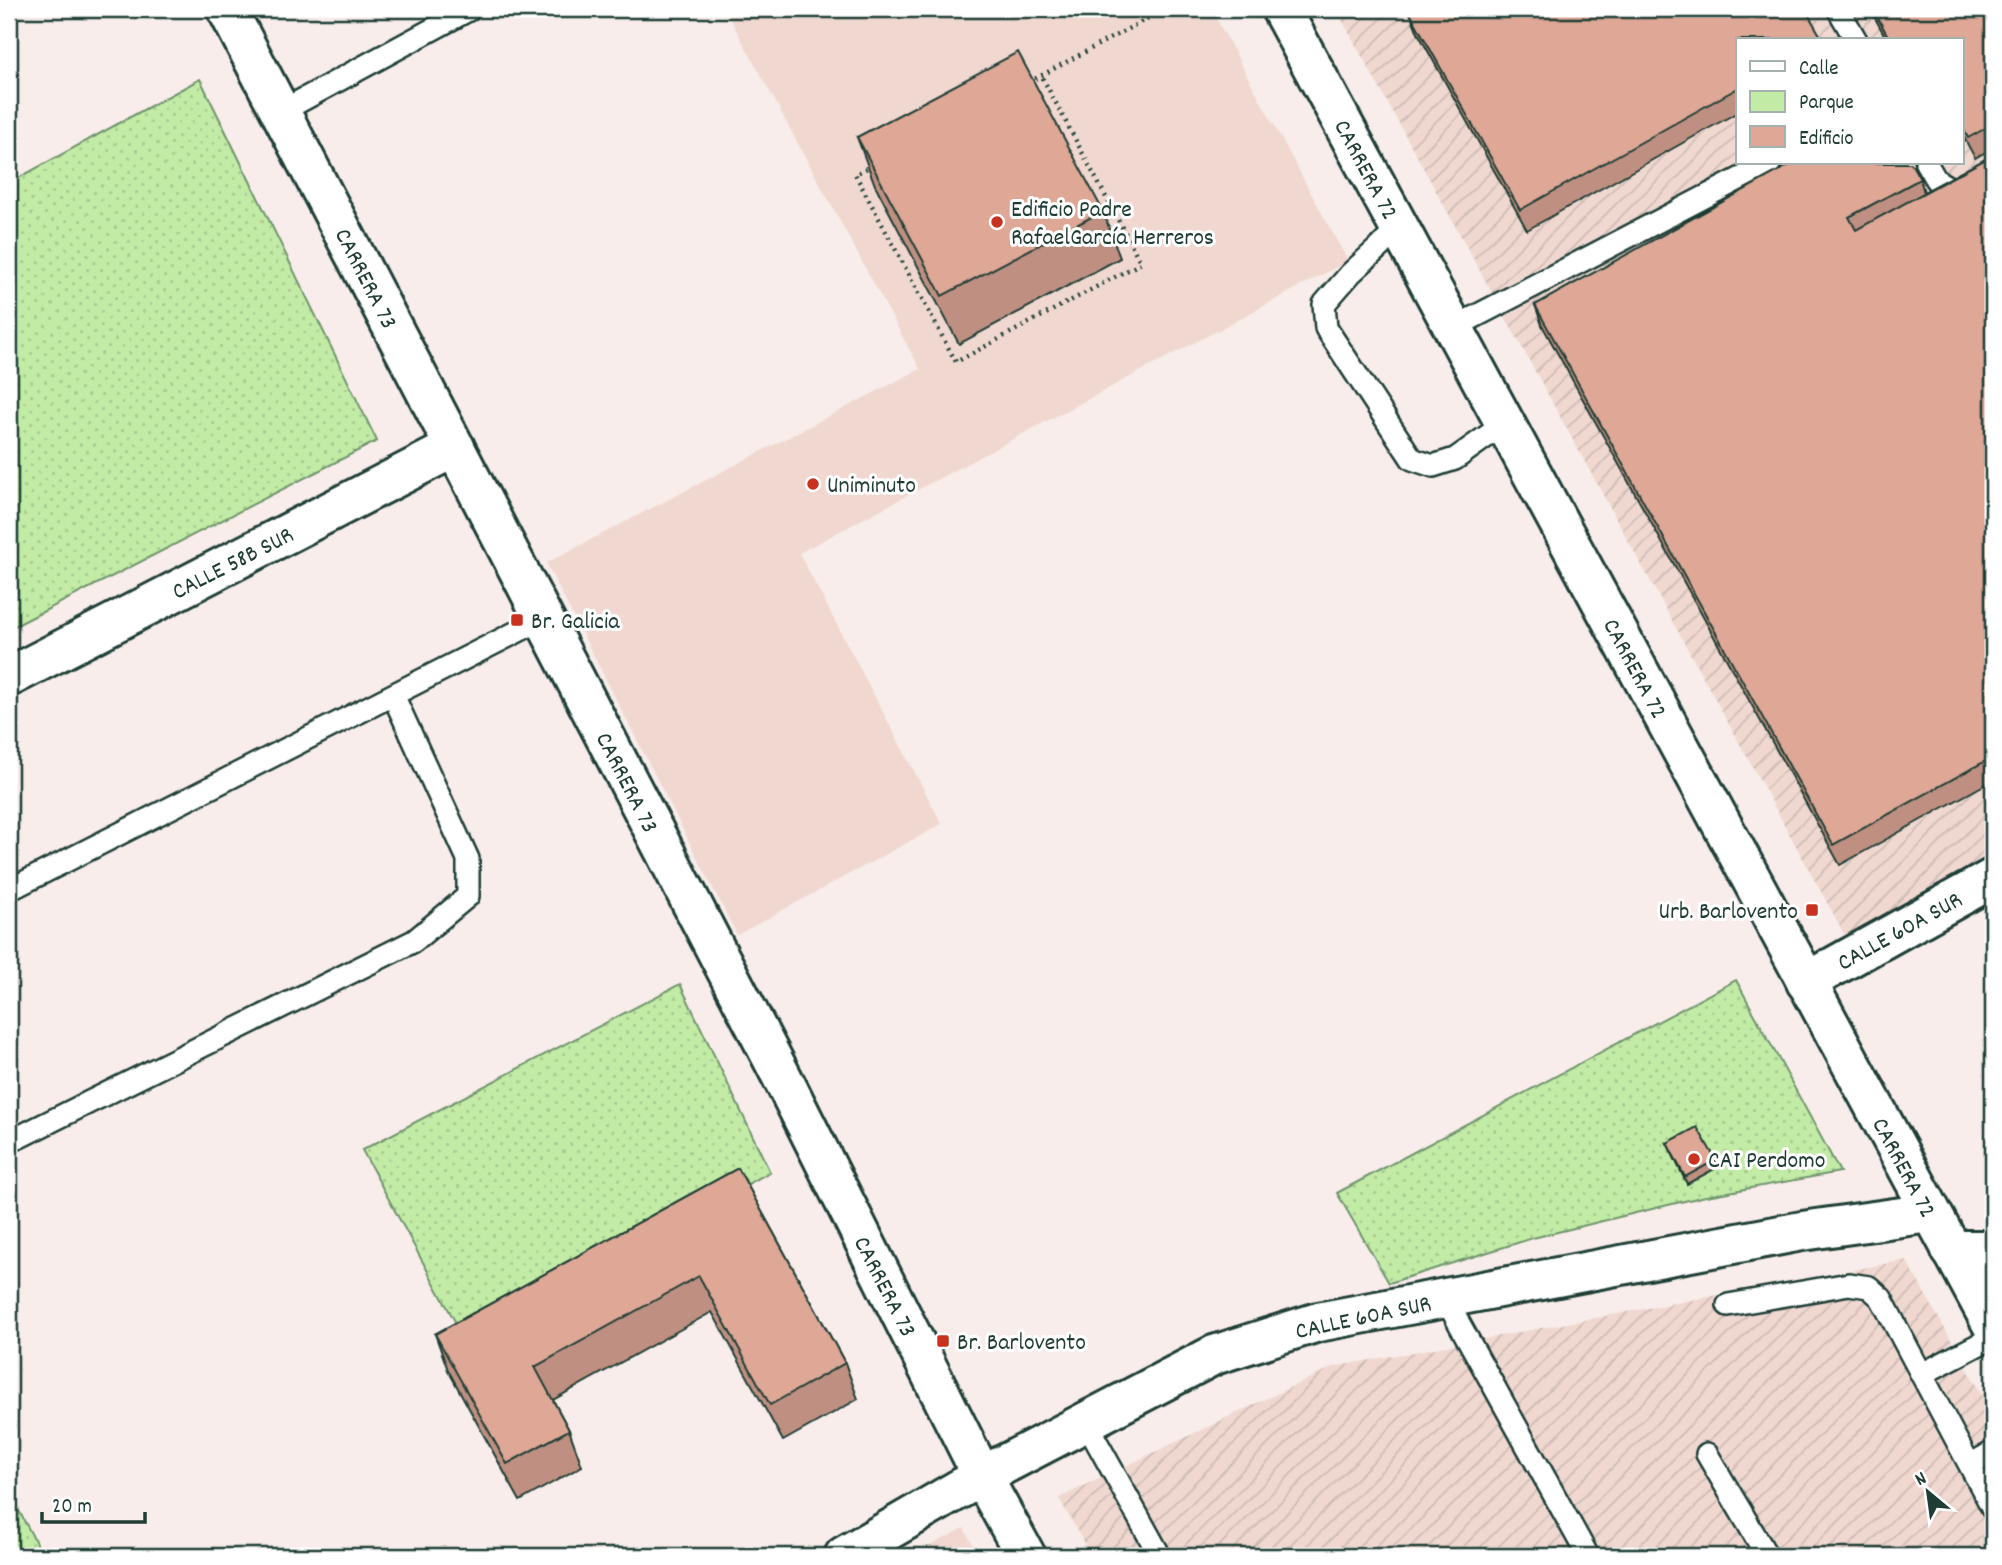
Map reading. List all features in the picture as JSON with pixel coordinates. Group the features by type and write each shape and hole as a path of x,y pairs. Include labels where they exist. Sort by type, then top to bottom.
{"street":[{"name":"CARRERA 73","path":"227,9 785,1083 982,1476 1026,1556"},
{"name":"CARRERA 72","path":"1281,9 1993,1326"},
{"name":"CALLE 58B SUR","path":"9,677 454,447"},
{"name":"CALLE 60A SUR","path":"1806,982 1993,878"},
{"name":"CALLE 60A SUR","path":"844,1556 1085,1420 1214,1356 1318,1322 1802,1231 1930,1213"},
{"path":"1951,1250 1993,1250"}],"lane":[{"path":"280,112 470,9"},
{"path":"1838,9 1855,38"},
{"path":"1453,328 1768,164"},
{"path":"1927,164 1936,180 1951,190 1975,185 1993,174"},
{"path":"1399,229 1351,273 1324,304 1326,328 1412,458 1433,466 1455,459 1504,424"},
{"path":"9,890 544,618"},
{"path":"9,1142 414,941 468,896 468,859 393,695"},
{"path":"1728,1305 1849,1284 1869,1287 1881,1298 1993,1509"},
{"path":"1445,1298 1588,1556"},
{"path":"1922,1374 1993,1337"},
{"path":"1085,1420 1160,1556"},
{"path":"1970,1465 1993,1452"},
{"path":"1707,1454 1767,1556"}],"path":[{"path":"1018,88 1165,9"},
{"path":"878,162 855,174 956,362 1142,263 1041,75"}],"shaded area":[{"name":"Uniminuto","path":"725,9 1211,9 1348,261 799,553 942,824 737,935 546,563 920,369"},
{"path":"1336,9 1993,9 1993,860 1847,939"},
{"path":"1906,1260 1993,1414 1993,1556 1091,1556 1059,1498 1333,1367"},
{"path":"964,1528 979,1556 911,1556"}],"green space":[{"path":"200,79 377,441 9,629 9,183"},
{"path":"1736,980 1840,1172 1701,1197 1533,1238 1389,1283 1337,1193"},
{"path":"680,984 770,1172 464,1338 362,1150"},
{"path":"9,1492 43,1556 9,1556"}],"building":[{"path":"1418,9 1805,9 1822,38 1736,38 1736,89 1520,210 1410,13"},
{"path":"1873,9 1993,9 1993,124 1968,138 1964,131 1964,38 1889,38"},
{"name":"Edificio Padre RafaelGarcía Herreros","path":"1018,52 1103,211 942,296 857,137"},
{"path":"1993,155 1993,757 1833,845 1535,305 1791,164 1912,164 1920,179 1849,217 1856,230"},
{"name":"CAI Perdomo","path":"1697,1127 1716,1160 1685,1177 1667,1143"},
{"path":"738,1168 845,1363 770,1405 699,1276 535,1367 569,1430 507,1464 435,1334"}],"place":[{"name":"Edificio Padre RafaelGarcía Herreros","path":"997,222"},
{"name":"Uniminuto","path":"813,484"},
{"name":"Br. Galicia","path":"517,620"},
{"name":"Urb. Barlovento","path":"1812,910"},
{"name":"CAI Perdomo","path":"1694,1159"},
{"name":"Br. Barlovento","path":"943,1341"}]}
